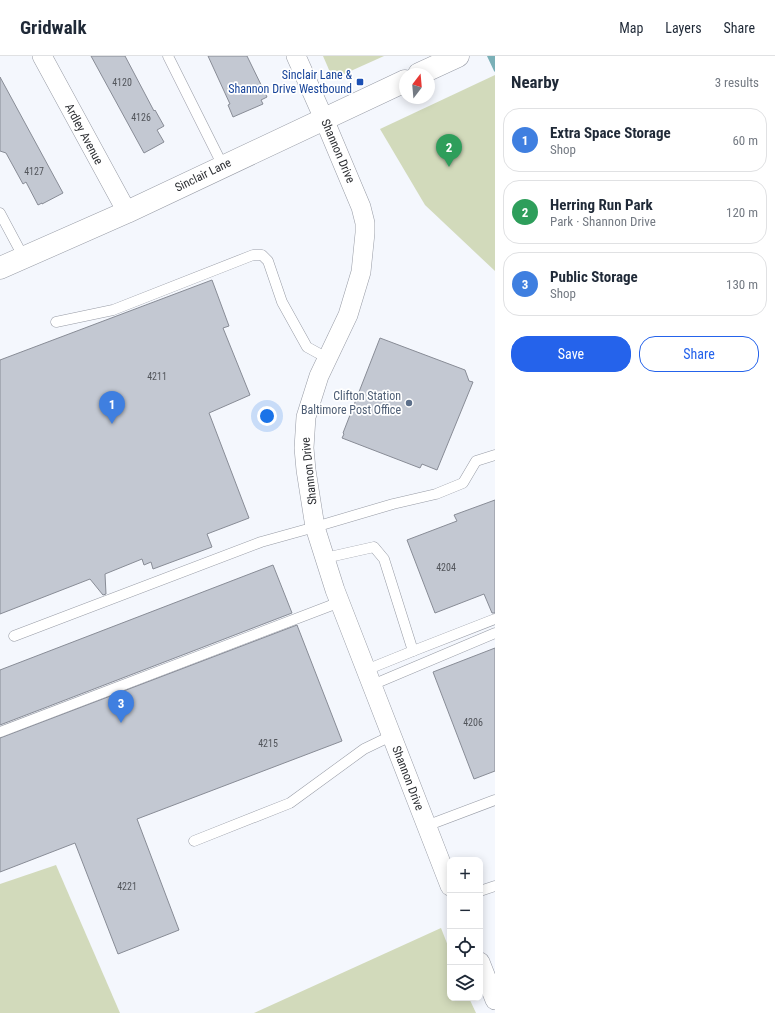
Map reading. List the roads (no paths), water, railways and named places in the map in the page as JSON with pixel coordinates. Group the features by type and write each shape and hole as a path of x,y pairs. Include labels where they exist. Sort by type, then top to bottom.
{"main road":[{"path":"432,68 458,56"},
{"name":"Sinclair Lane","path":"0,268 127,212 399,84"}],"street":[{"name":"Ardley Avenue","path":"42,56 127,212"},
{"name":"Shannon Drive","path":"296,56 361,207 365,223 360,272 348,315 319,376 306,417 304,435 306,470 315,527 340,602 447,878"},
{"path":"481,965 495,998"}],"lane":[{"path":"168,56 223,166"},
{"path":"0,213 24,258"},
{"path":"56,322 113,310 253,255 262,255 268,261 282,302 307,347 327,358"},
{"path":"14,636 261,542 393,504 436,494 463,483 476,461 495,455"},
{"path":"325,558 374,548 384,559 413,650"},
{"path":"0,732 340,602"},
{"path":"369,677 413,650 495,619"},
{"path":"369,677 495,633"},
{"path":"194,841 290,802 364,749 392,736"},
{"path":"426,826 495,800"},
{"path":"483,890 495,886"}],"water":[{"path":"487,56 495,56 495,72 494,71"}],"place":[{"name":"Sinclair Lane & Shannon Drive Westbound","path":"360,82"},
{"name":"Herring Run Park","path":"449,167"},
{"name":"Clifton Station Baltimore Post Office","path":"409,403"},
{"name":"Extra Space Storage","path":"112,424"},
{"name":"Public Storage","path":"121,723"}]}
